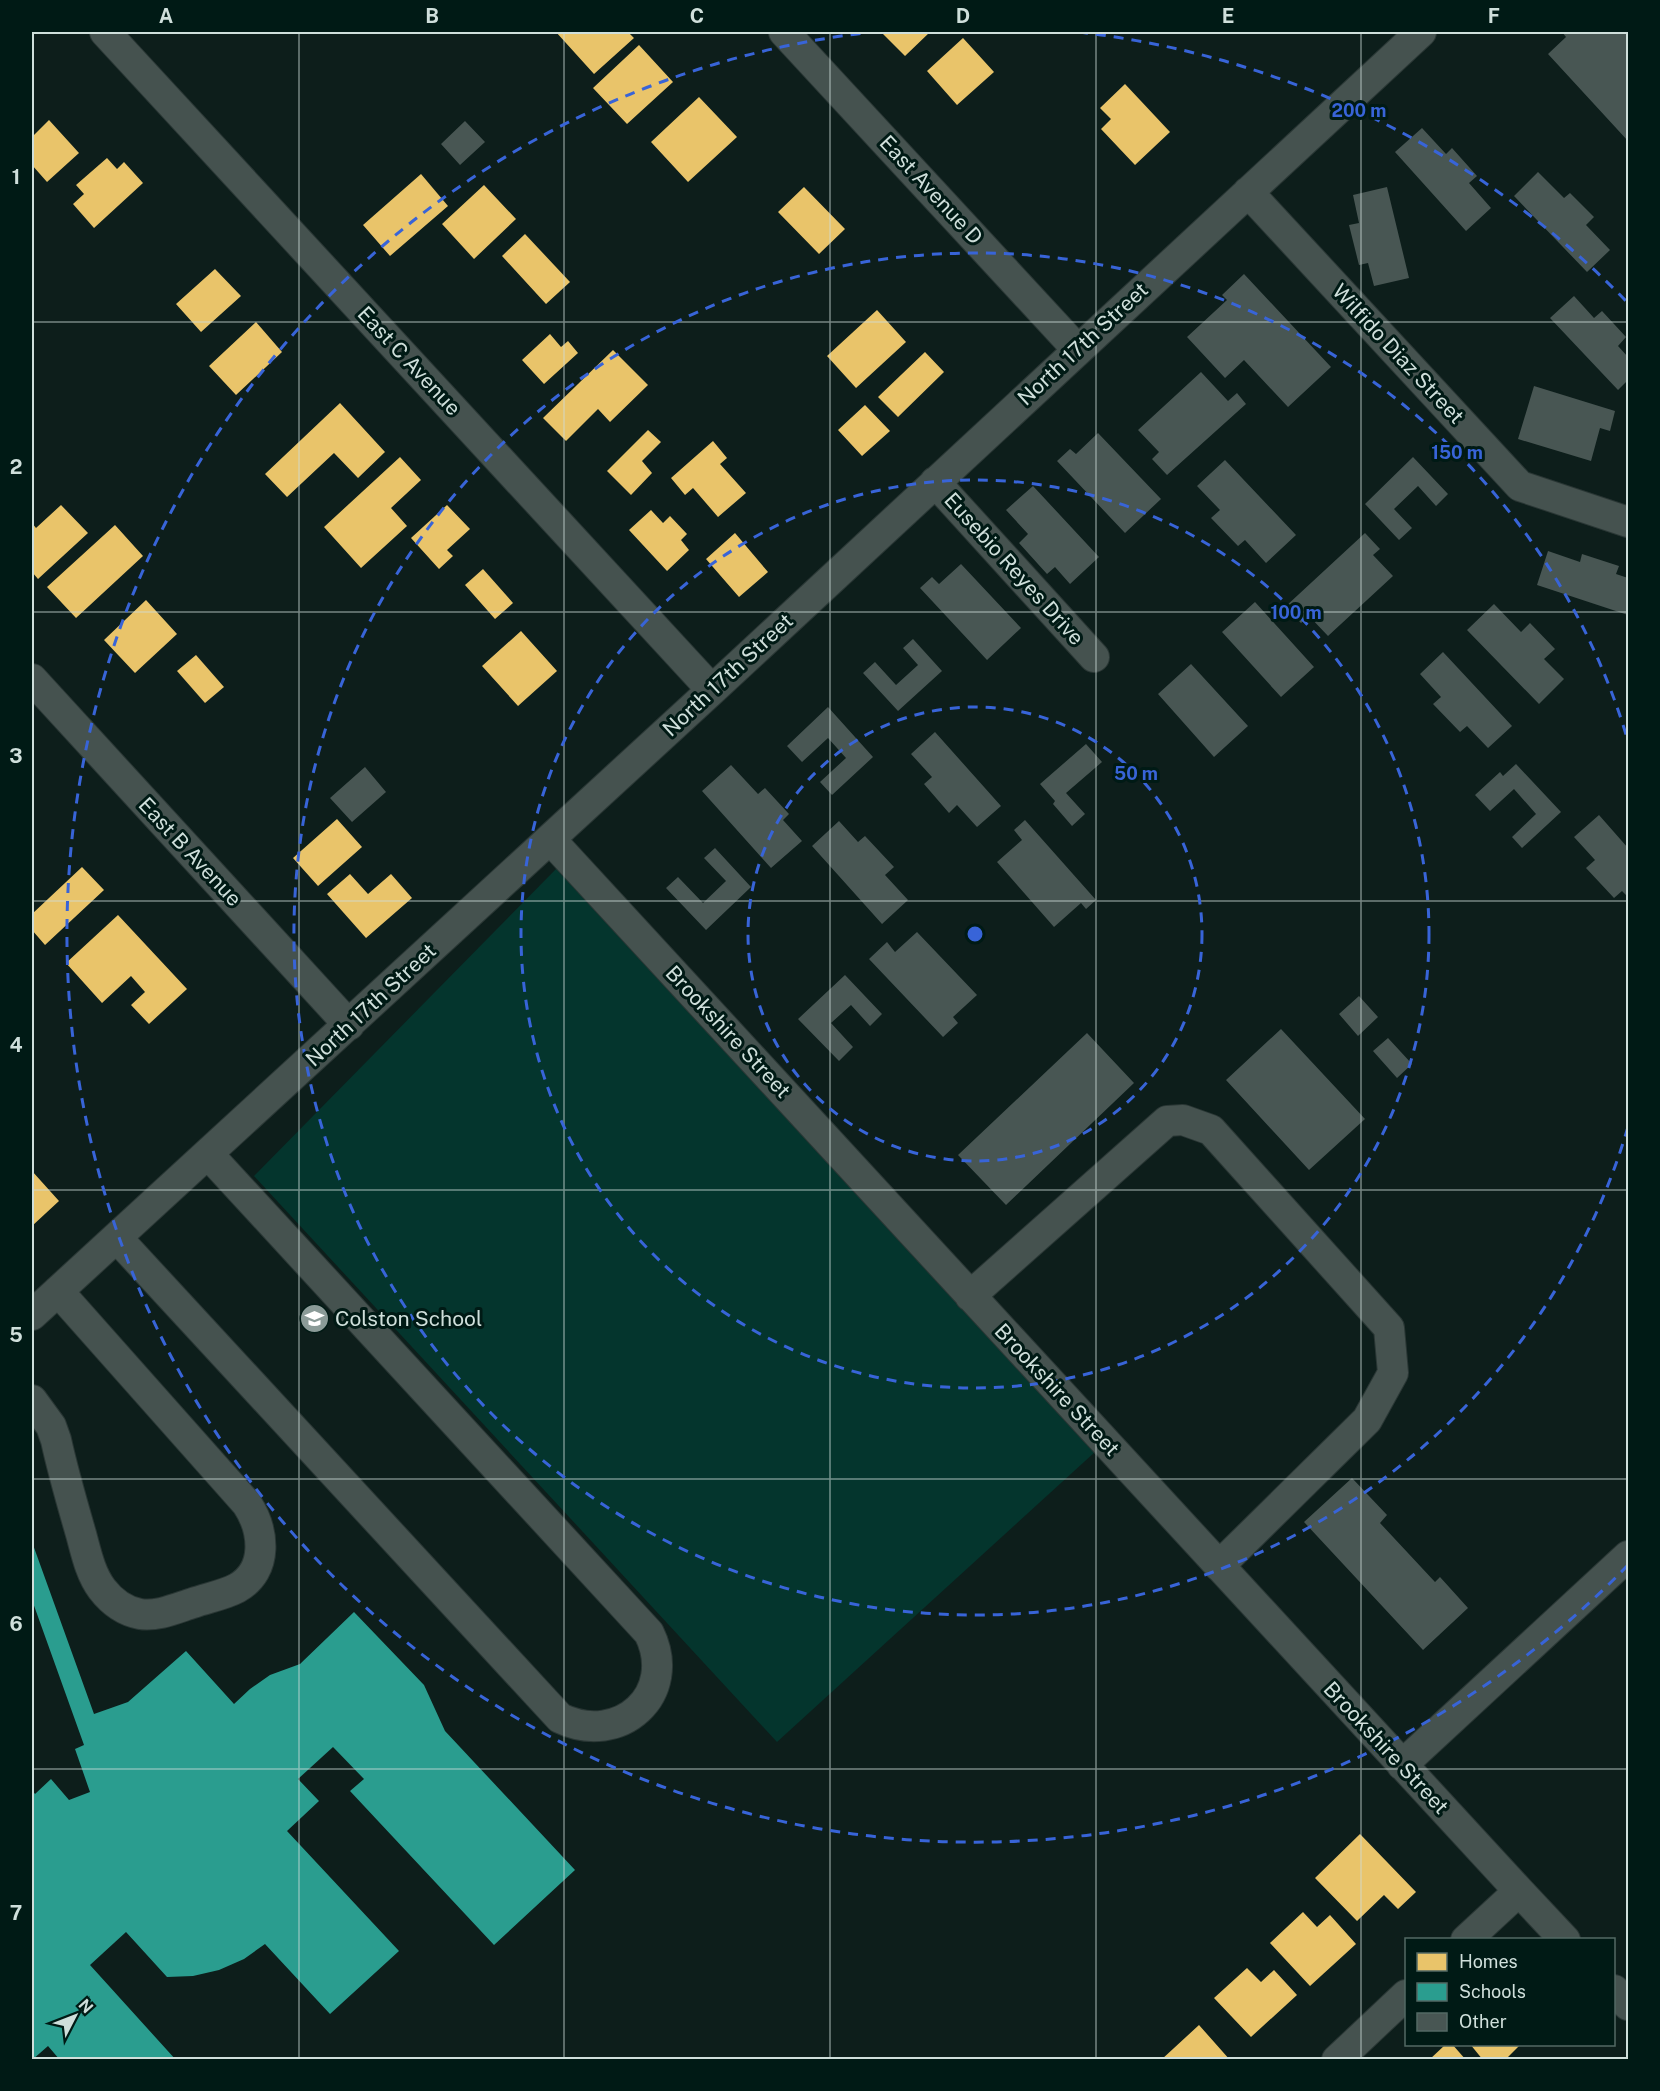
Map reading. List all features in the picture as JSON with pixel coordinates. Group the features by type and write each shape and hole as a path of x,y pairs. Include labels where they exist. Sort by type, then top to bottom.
{"street":[{"name":"East C Avenue","path":"105,32 712,690"},
{"name":"East Avenue D","path":"784,32 1077,349"},
{"name":"North 17th Street","path":"32,1316 712,690 1421,32"},
{"name":"Wilfido Diaz Street","path":"1248,192 1520,486 1629,522"},
{"name":"Eusebio Reyes Drive","path":"935,482 1094,657"},
{"name":"East B Avenue","path":"32,680 349,1025"},
{"name":"Brookshire Street","path":"550,839 1563,1938"},
{"path":"970,1296 1167,1121 1183,1120 1211,1130 1389,1328 1393,1373 1367,1419 1219,1566"},
{"path":"117,1238 560,1718 579,1726 599,1728 620,1722 636,1711 650,1695 656,1676 657,1655 649,1633 208,1154"},
{"path":"32,1400 51,1426 56,1440 91,1567 103,1590 120,1607 150,1615 236,1588 252,1575 258,1562 261,1539 255,1517 247,1504 58,1291"},
{"path":"1402,1765 1629,1556"},
{"path":"1468,1938 1518,1891"},
{"path":"1615,1991 1629,2005"},
{"path":"1337,2060 1405,1997"}],"green space":[{"path":"557,868 1095,1452 777,1742 254,1176"}],"building: Homes":[{"path":"556,32 628,32 634,38 594,74"},
{"path":"881,32 930,32 905,56"},
{"path":"963,38 994,72 957,105 927,71"},
{"path":"639,45 673,82 627,124 593,88"},
{"path":"1125,84 1170,132 1135,165 1101,129 1111,119 1100,108"},
{"path":"699,97 737,137 688,182 651,142"},
{"path":"49,120 79,153 47,182 32,165 32,137"},
{"path":"107,158 117,169 124,162 143,183 94,228 73,204 84,194 76,185"},
{"path":"421,174 448,206 390,256 363,225"},
{"path":"484,185 516,219 474,259 442,224"},
{"path":"804,187 845,229 819,254 778,212"},
{"path":"525,234 570,282 546,304 502,256"},
{"path":"215,269 241,296 201,332 176,304"},
{"path":"877,310 906,342 856,388 827,356"},
{"path":"256,322 282,352 236,395 209,366"},
{"path":"550,334 561,347 568,341 578,353 544,384 522,360"},
{"path":"613,350 648,385 610,422 598,409 566,441 543,418"},
{"path":"925,352 944,372 898,417 878,397"},
{"path":"340,403 385,452 358,478 334,453 287,497 265,474"},
{"path":"865,405 890,431 862,456 838,430"},
{"path":"648,430 661,442 642,461 652,473 631,495 607,471"},
{"path":"713,441 727,458 720,464 746,493 718,517 693,488 685,495 671,478"},
{"path":"400,457 421,480 391,508 407,526 361,568 324,527"},
{"path":"61,505 88,533 38,579 32,572 32,523 36,528"},
{"path":"447,505 470,529 447,550 453,556 439,569 411,538"},
{"path":"651,510 663,523 670,516 687,534 681,540 689,550 667,571 629,530"},
{"path":"115,525 143,556 76,618 47,587"},
{"path":"735,533 768,572 739,597 706,559"},
{"path":"483,569 513,603 495,619 465,585"},
{"path":"146,600 177,634 135,673 104,640"},
{"path":"521,631 557,671 518,706 482,666"},
{"path":"196,655 224,687 205,703 177,671"},
{"path":"337,819 362,847 318,886 293,858"},
{"path":"82,867 104,890 45,945 32,930 32,914"},
{"path":"350,874 368,894 391,874 412,898 366,938 327,894"},
{"path":"118,915 187,989 149,1024 131,1005 145,992 131,976 102,1003 66,963"},
{"path":"32,1171 59,1201 32,1226"},
{"path":"1360,1834 1416,1892 1398,1909 1384,1895 1357,1921 1315,1878"},
{"path":"1303,1912 1317,1927 1330,1915 1356,1944 1310,1986 1270,1943"},
{"path":"1247,1968 1261,1982 1274,1970 1297,1995 1251,2037 1214,1998"},
{"path":"1199,2025 1230,2060 1161,2060"},
{"path":"1444,2046 1454,2046 1466,2060 1429,2060"},
{"path":"1472,2046 1519,2046 1505,2060 1483,2060"}],"building: Schools":[{"path":"32,1542 94,1714 128,1702 186,1651 234,1704 270,1675 300,1664 354,1612 424,1685 445,1731 575,1870 494,1945 350,1791 364,1779 333,1747 298,1779 319,1801 287,1831 399,1951 330,2014 265,1944 244,1959 219,1970 193,1976 167,1977 126,1932 90,1965 176,2060 60,2060 48,2046 32,2060 32,1790 35,1794 51,1779 69,1800 90,1792 75,1749 84,1745 32,1600"}],"building: Other":[{"path":"1562,32 1628,32 1628,141 1548,54 1566,37"},
{"path":"465,121 485,142 460,165 441,144"},
{"path":"1422,128 1446,154 1452,148 1477,176 1469,183 1491,208 1466,231 1395,152"},
{"path":"1538,172 1564,198 1570,193 1594,217 1586,225 1610,250 1587,272 1514,196"},
{"path":"1387,187 1409,278 1374,286 1368,263 1359,265 1349,225 1359,223 1353,195"},
{"path":"1244,274 1331,367 1288,407 1244,360 1225,378 1187,337 1227,300 1222,295"},
{"path":"1574,296 1594,318 1602,311 1626,337 1618,346 1628,357 1628,380 1618,390 1550,318"},
{"path":"1201,372 1228,401 1237,393 1246,404 1167,475 1152,459 1159,452 1138,430"},
{"path":"1534,386 1615,411 1610,431 1600,428 1591,461 1518,439"},
{"path":"1098,433 1161,499 1125,533 1057,461 1070,449 1076,454"},
{"path":"1413,457 1448,494 1436,506 1418,486 1394,509 1412,528 1399,540 1365,504"},
{"path":"1225,460 1296,535 1266,563 1245,540 1238,546 1211,518 1220,510 1197,486"},
{"path":"1033,486 1099,557 1070,584 1055,567 1047,574 1019,543 1028,534 1006,510"},
{"path":"1365,533 1380,549 1373,555 1393,576 1328,636 1309,616 1301,623 1285,607"},
{"path":"1548,551 1580,562 1582,554 1619,566 1616,574 1628,578 1628,615 1537,585"},
{"path":"961,564 1021,628 987,660 920,588 932,577 939,584"},
{"path":"1255,602 1314,667 1281,697 1222,632"},
{"path":"1494,604 1521,632 1530,623 1555,649 1544,659 1564,679 1539,704 1467,630"},
{"path":"913,639 942,671 898,711 863,673 875,662 896,685 918,665 903,648"},
{"path":"1443,652 1512,726 1488,748 1467,726 1460,732 1433,704 1441,697 1420,674"},
{"path":"1191,664 1248,726 1214,757 1158,694"},
{"path":"828,707 873,757 832,795 820,782 846,758 828,738 802,762 787,746"},
{"path":"935,732 1001,806 977,827 957,805 949,813 924,784 932,777 911,754"},
{"path":"1086,744 1102,762 1066,793 1085,814 1072,826 1040,784"},
{"path":"1516,764 1561,812 1522,848 1512,837 1536,814 1514,789 1490,811 1475,795 1500,772 1503,776"},
{"path":"731,765 758,794 765,788 789,814 783,820 802,841 771,868 702,791"},
{"path":"365,767 386,792 352,822 330,798"},
{"path":"1599,815 1628,848 1628,897 1622,891 1614,898 1586,868 1595,860 1574,837"},
{"path":"1025,820 1096,900 1086,909 1081,903 1054,927 997,862 1022,840 1014,830"},
{"path":"839,821 858,842 865,836 894,867 885,875 908,900 882,924 812,846"},
{"path":"715,848 751,887 706,930 666,888 678,877 703,903 726,881 704,858"},
{"path":"917,932 977,995 953,1017 958,1023 943,1037 869,959 887,942 895,952"},
{"path":"845,975 882,1014 870,1026 851,1005 831,1023 853,1047 839,1061 798,1019"},
{"path":"1359,996 1378,1017 1358,1036 1339,1014"},
{"path":"1281,1029 1365,1119 1309,1170 1226,1080"},
{"path":"1087,1033 1134,1083 1006,1205 958,1155"},
{"path":"1388,1038 1412,1064 1397,1078 1373,1051"},
{"path":"1352,1478 1387,1515 1380,1523 1435,1582 1440,1577 1468,1608 1423,1650 1304,1522"}],"place":[{"name":"Colston School","path":"314,1319"}]}
